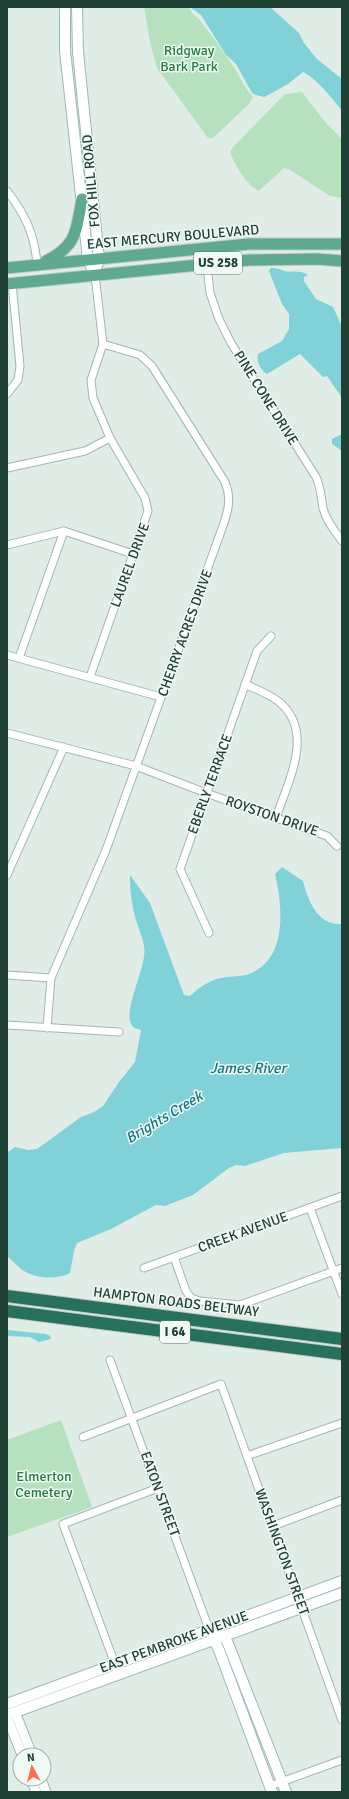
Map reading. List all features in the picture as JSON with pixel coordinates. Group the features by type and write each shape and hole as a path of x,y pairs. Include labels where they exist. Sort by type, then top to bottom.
{"highway":[{"name":"HAMPTON ROADS BELTWAY","path":"7,1296 342,1339"},
{"name":"I 64","path":"7,1311 342,1354"}],"main road":[{"name":"FOX HILL ROAD","path":"65,7 65,51 82,199 94,259"},
{"name":"FOX HILL ROAD","path":"77,7 78,52 95,275"},
{"path":"37,265 58,255 70,244 76,228 82,199"},
{"name":"EAST MERCURY BOULEVARD","path":"7,268 249,244 342,244"},
{"name":"US 258","path":"9,284 249,260 317,259 342,261"},
{"name":"EAST PEMBROKE AVENUE","path":"9,1711 114,1663 342,1581"},
{"name":"EAST PEMBROKE AVENUE","path":"9,1711 119,1675 342,1593"},
{"path":"208,1629 220,1638 286,1792"},
{"path":"220,1638 271,1789"}],"street":[{"path":"7,191 21,209 27,221 33,236 37,265"},
{"name":"PINE CONE DRIVE","path":"205,248 211,298 219,319 231,343 316,477 320,487 323,508 327,519 342,541"},
{"path":"95,275 103,344"},
{"path":"7,394 18,380 20,366 9,284"},
{"name":"LAUREL DRIVE","path":"90,677 147,518 147,504 142,492 110,438 93,398 91,387 93,372 103,344"},
{"name":"CHERRY ACRES DRIVE","path":"47,1028 50,978 106,850 230,504 230,496 225,482 152,366 140,355 103,344"},
{"path":"7,468 85,451 110,438"},
{"path":"7,544 64,531 133,554"},
{"path":"19,658 64,531"},
{"name":"EBERLY TERRACE","path":"209,933 180,869 257,651 271,636"},
{"path":"7,655 161,697"},
{"path":"245,684 277,700 292,716 296,726 298,741 297,757 276,818"},
{"name":"ROYSTON DRIVE","path":"7,733 136,766 206,793 327,836 337,846"},
{"path":"7,875 64,747"},
{"path":"7,975 50,978"},
{"path":"7,1025 119,1032"},
{"name":"CREEK AVENUE","path":"144,1268 342,1196"},
{"path":"310,1208 342,1294"},
{"path":"174,1257 186,1291 192,1298 200,1301 240,1305 342,1268"},
{"name":"EATON STREET","path":"110,1360 133,1418 208,1629"},
{"name":"WASHINGTON STREET","path":"133,1418 221,1384 342,1720"},
{"path":"83,1437 133,1418"},
{"path":"247,1456 342,1423"},
{"path":"119,1675 63,1524 158,1488"},
{"path":"273,1526 342,1500"},
{"path":"9,1711 20,1747"},
{"path":"9,1711 28,1747"},
{"path":"271,1789 282,1782 342,1760"}],"green space":[{"name":"Ridgway Bark Park","path":"144,7 189,7 191,12 222,49 247,90 253,97 249,104 213,138 208,138 157,68 150,42"},
{"path":"302,92 326,123 342,139 342,198 330,196 290,170 284,168 259,191 245,179 230,152 233,147 285,94"},
{"name":"Elmerton Cemetery","path":"61,1420 92,1507 7,1537 7,1440"}],"water":[{"path":"190,7 270,7 299,33 304,43 317,59 342,79 342,111 319,84 303,72 288,84 264,97 252,93 236,64 226,55 201,15"},
{"path":"271,268 277,268 287,272 305,273 308,275 304,277 304,281 316,299 333,307 342,327 342,398 327,376 323,377 300,354 267,374 260,366 258,354 282,341 289,329 289,314 282,304 269,271"},
{"path":"342,434 342,451 332,444 332,439"},
{"name":"James River","path":"282,867 303,881 311,904 320,917 334,924 342,924 342,1148 284,1153 245,1166 236,1165 229,1168 193,1195 165,1206 156,1205 111,1229 77,1243 70,1273 59,1277 39,1277 21,1269 7,1256 7,1153 15,1147 28,1150 37,1149 81,1117 94,1112 103,1106 135,1062 141,1030 137,1029 131,1024 130,1010 143,963 144,948 133,907 130,875 150,903 184,995 190,996 208,982 224,977 246,975 260,968 269,959 276,946 279,932 280,902 275,874"},
{"path":"7,1330 46,1334 50,1336 51,1339 39,1342 30,1337 7,1336"}],"water label":[{"name":"Brights Creek","path":"164,1117"}]}
